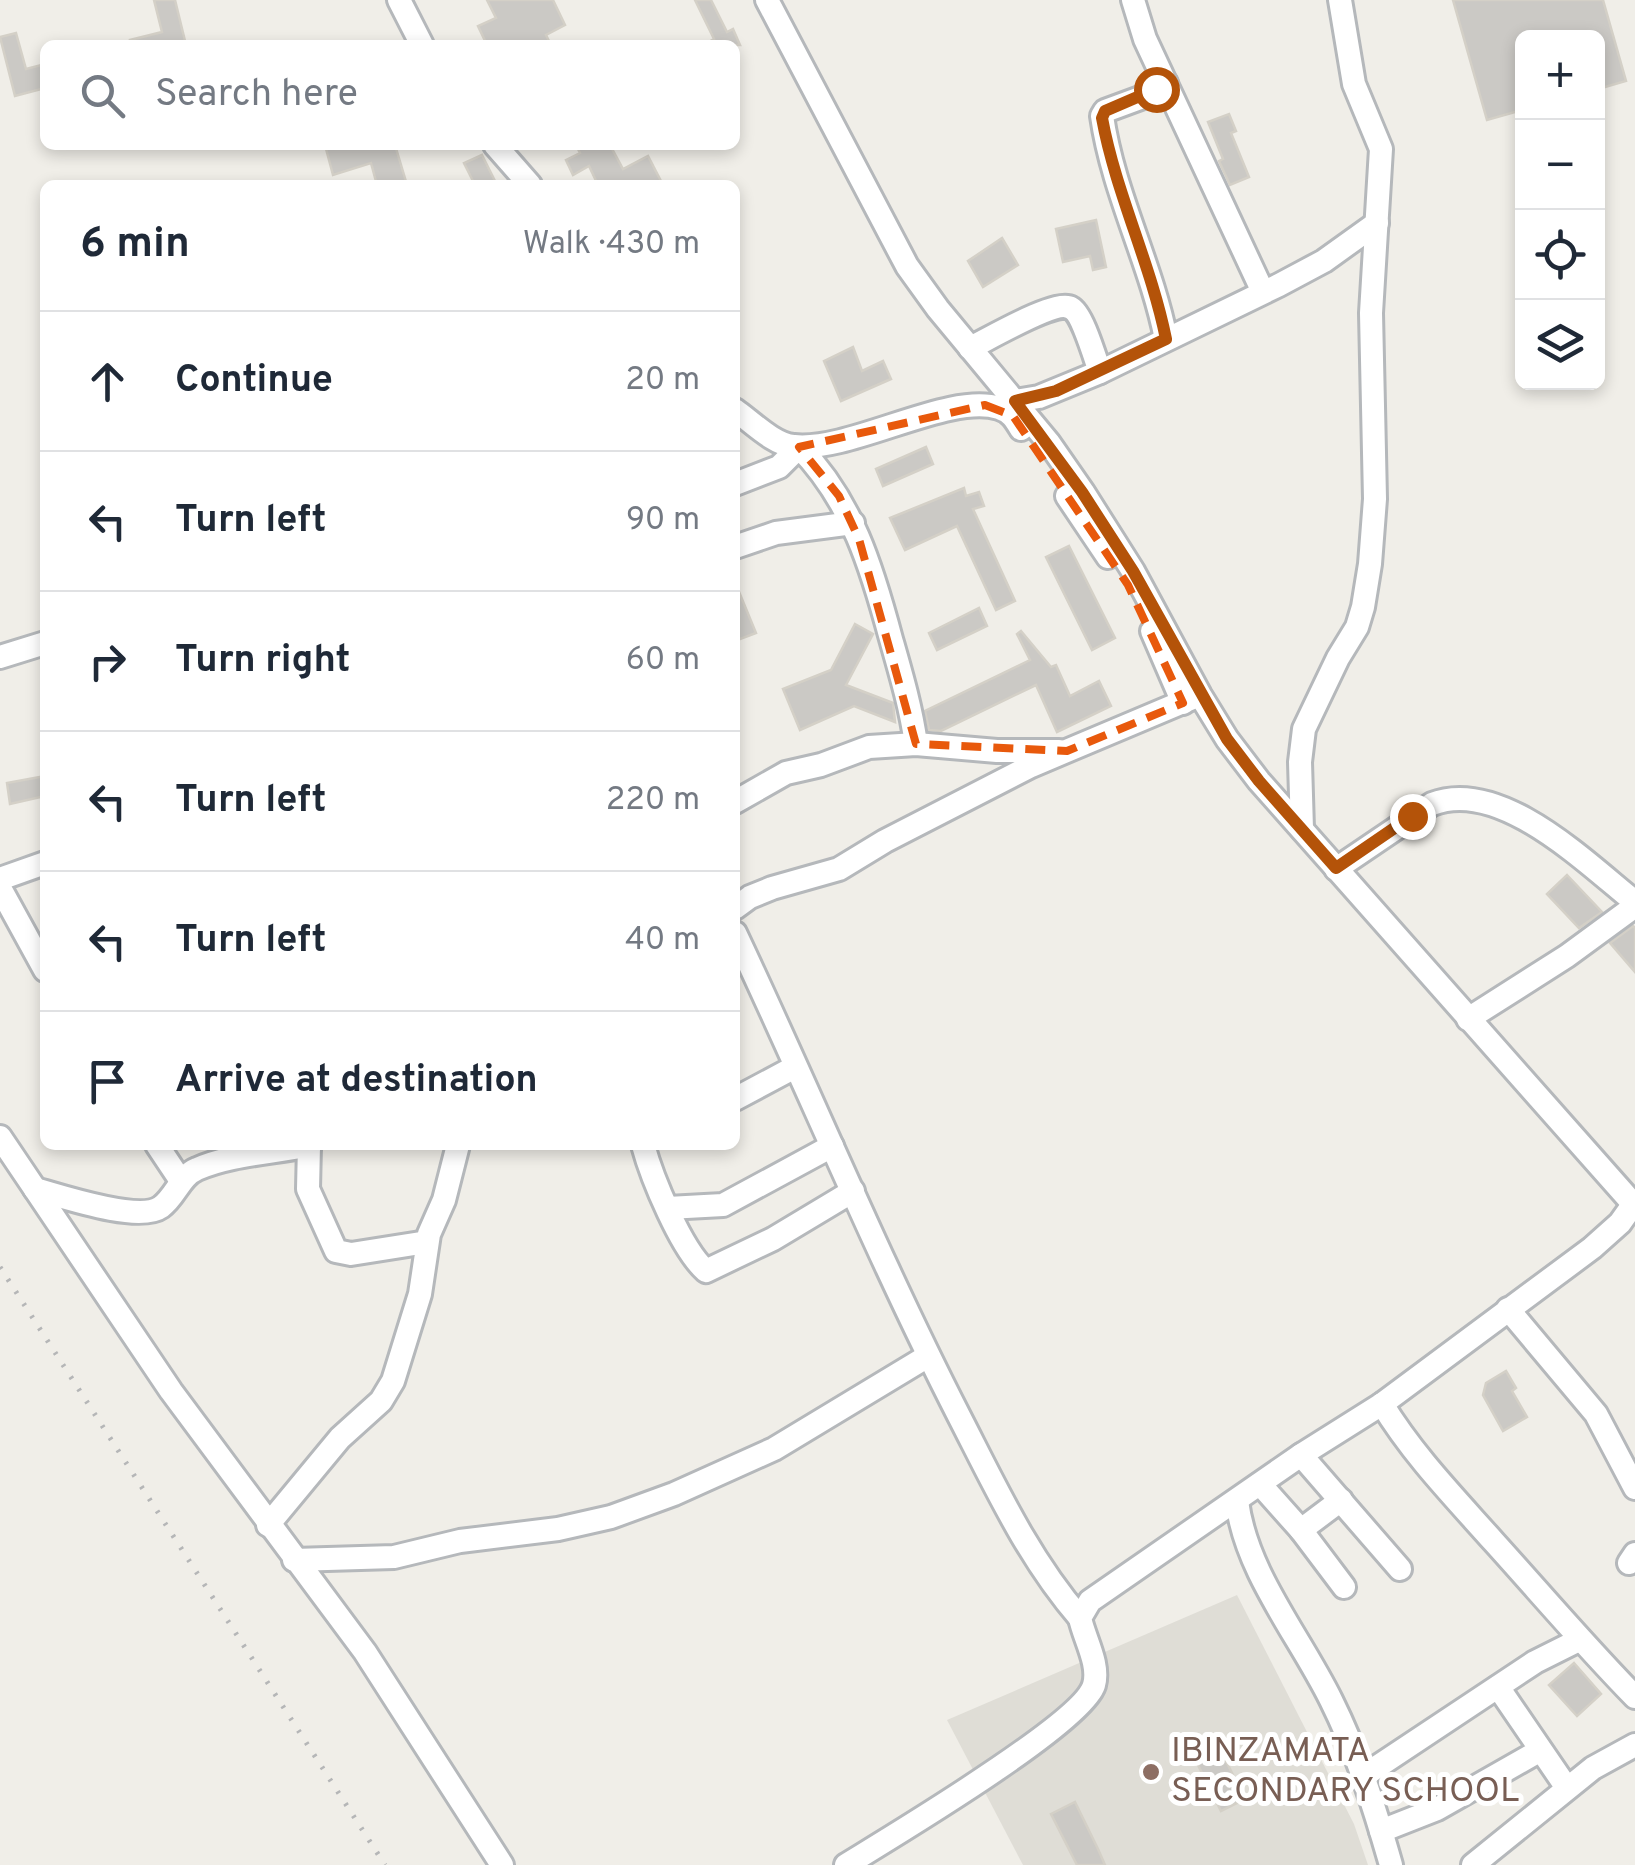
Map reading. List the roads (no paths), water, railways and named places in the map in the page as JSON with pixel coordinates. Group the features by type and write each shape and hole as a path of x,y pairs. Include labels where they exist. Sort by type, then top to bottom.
{"street":[{"path":"399,0 419,40"},
{"path":"767,0 907,266 1060,460 1133,571 1191,699"},
{"path":"1133,0 1145,39 1262,292"},
{"path":"1302,829 1300,762 1304,729 1356,627 1370,564 1376,480 1371,298 1381,149 1354,84 1340,0"},
{"path":"1166,83 1102,115 1166,339"},
{"path":"500,150 526,180"},
{"path":"1015,401 1039,397 1100,372 1324,261 1377,224"},
{"path":"970,348 1050,309 1066,306 1074,309 1081,322 1100,372"},
{"path":"740,414 780,442 799,447 950,410 985,406 1008,412 1142,607 1191,699 1634,1204 1592,1248 1382,1404 1301,1455 1090,1601 1080,1618"},
{"path":"740,482 779,467 799,447"},
{"path":"799,447 828,480 852,523 876,582 916,744"},
{"path":"740,545 776,533 852,523"},
{"path":"0,657 40,645"},
{"path":"740,904 772,888 839,869 885,841 1067,751 1191,699"},
{"path":"740,799 783,774 821,765 857,750 916,744 997,751 1067,751"},
{"path":"1336,868 1432,804 1468,800 1512,810 1635,904 1567,956 1468,1018"},
{"path":"0,879 40,865"},
{"path":"0,888 40,961"},
{"path":"740,944 928,1356 1026,1542 1080,1618 1095,1676 1084,1701 1036,1741 846,1865"},
{"path":"740,1096 795,1066"},
{"path":"0,1138 139,1345 365,1652 502,1865"},
{"path":"668,1208 723,1205 832,1146"},
{"path":"34,1189 141,1213 163,1206 175,1165 258,1150"},
{"path":"310,1150 308,1188 336,1251 350,1254 427,1242"},
{"path":"268,1525 340,1438 393,1382 420,1294 427,1242 444,1200 457,1150"},
{"path":"645,1150 655,1184 696,1260 706,1270 773,1239 853,1191"},
{"path":"1508,1309 1596,1414 1635,1488"},
{"path":"294,1560 394,1557 460,1541 611,1518 774,1449 928,1356"},
{"path":"1382,1404 1400,1433 1452,1496 1579,1640 1635,1697"},
{"path":"1301,1455 1400,1569"},
{"path":"1260,1484 1344,1587"},
{"path":"1301,1530 1341,1500"},
{"path":"1237,1501 1240,1529 1254,1560 1331,1698 1391,1865"},
{"path":"1362,1777 1535,1662 1579,1640"},
{"path":"1498,1688 1567,1788"},
{"path":"1473,1865 1593,1768 1635,1745"},
{"path":"1381,1831 1436,1809 1539,1751"}],"railway":[{"path":"0,1267 385,1865"}],"place":[{"name":"IBINZAMATA SECONDARY SCHOOL","path":"1151,1772"}]}
